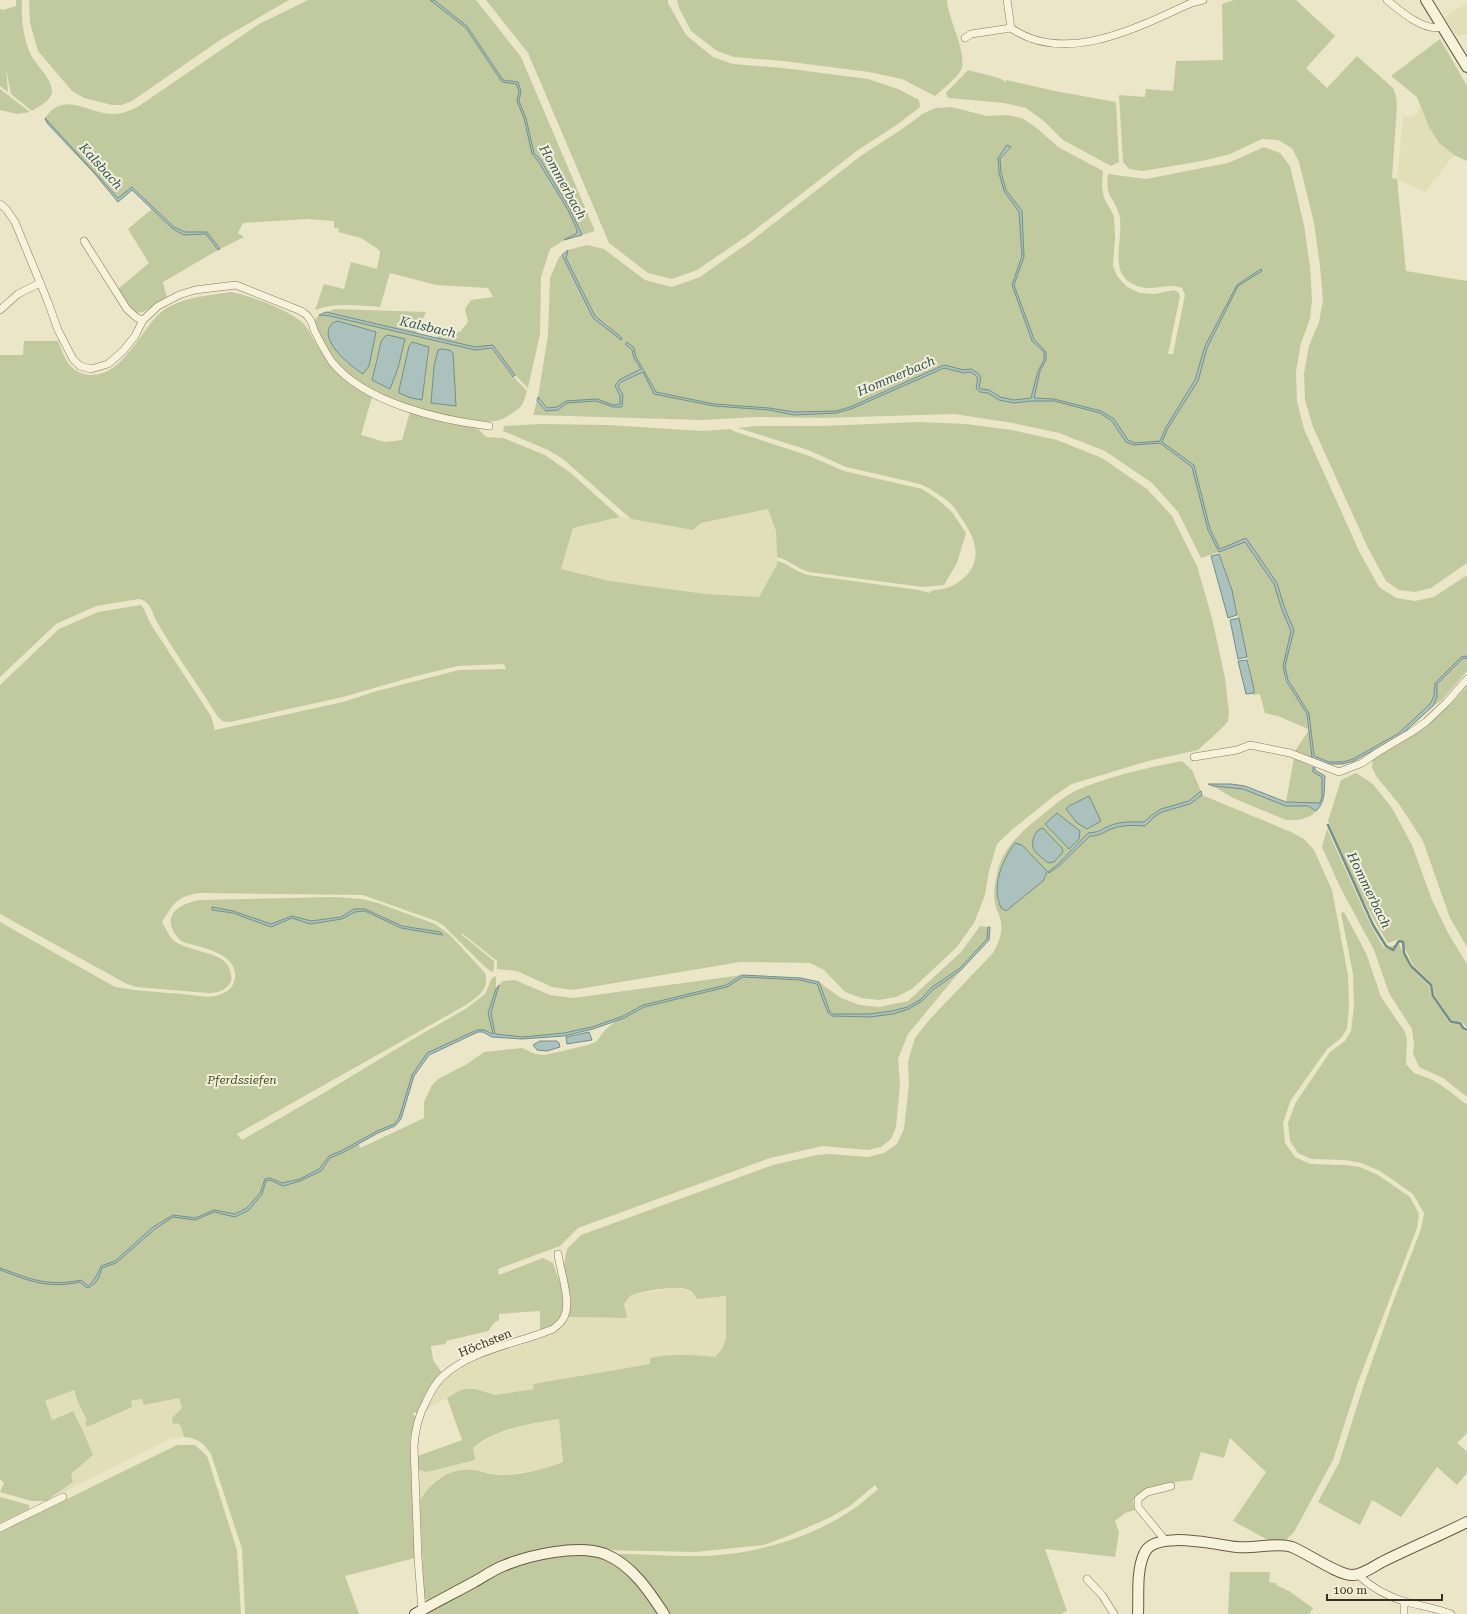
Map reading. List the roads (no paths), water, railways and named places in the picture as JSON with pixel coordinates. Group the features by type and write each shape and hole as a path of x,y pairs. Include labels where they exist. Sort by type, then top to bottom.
{"street":[{"path":"1007,0 1011,28"},
{"path":"965,38 972,34 1011,28 1022,36 1034,40 1059,43 1092,41 1117,34 1191,3 1203,0"},
{"path":"1387,0 1408,17 1433,28 1442,27"},
{"path":"1426,0 1467,67"},
{"path":"0,204 6,208 15,222 58,330 73,360 80,366 91,369 108,364 123,351 135,336 143,320 158,306 179,295 203,289 236,285 301,311 308,316 322,347 333,363 350,379 374,394 435,417 489,426"},
{"path":"84,241 127,310 137,318 143,320"},
{"path":"0,310 18,294 40,283"},
{"path":"1194,757 1237,750 1250,745 1290,753 1339,772 1362,763 1410,734 1442,707 1467,679"},
{"name":"Höchsten","path":"418,1612 418,1558 414,1446 415,1429 420,1412 429,1394 442,1376 492,1350 553,1329 559,1324 564,1317 568,1301 558,1254"},
{"path":"1165,1540 1138,1507 1138,1499 1147,1492 1171,1486"},
{"path":"0,1528 63,1497"},
{"path":"1138,1614 1139,1569 1144,1553 1150,1545 1165,1540 1179,1540 1241,1548 1290,1546 1350,1576 1358,1574 1467,1522"},
{"path":"418,1612 503,1566 532,1557 560,1552 585,1550 606,1554 625,1566 647,1588 664,1614"},
{"path":"1358,1574 1367,1583 1382,1592 1404,1601 1439,1609 1451,1614"},
{"path":"1087,1579 1102,1595 1114,1614"},
{"path":"1404,1601 1404,1614"}],"water":[{"path":"430,0 434,0 467,26 503,80 518,82 521,91 519,101 526,118 534,153 540,159 570,209 582,235 564,240 576,234 577,230 568,210 538,161 532,154 524,118 517,101 519,91 516,84 502,82 466,28"},
{"path":"45,118 118,198 132,187 174,227 185,232 207,232 220,249 218,250 206,234 184,235 173,229 132,190 118,202 95,174 47,123"},
{"path":"1007,145 1011,147 1000,159 1001,172 1006,190 1022,211 1024,257 1014,285 1034,339 1046,352 1046,360 1040,371 1034,398 1054,399 1101,411 1114,419 1128,440 1135,443 1160,441 1166,427 1195,380 1205,346 1237,285 1261,269 1262,271 1238,286 1207,348 1198,381 1168,428 1162,442 1194,465 1210,529 1220,549 1246,538 1277,583 1285,609 1294,630 1285,666 1288,680 1309,713 1314,756 1329,762 1343,762 1353,759 1399,733 1430,704 1434,696 1435,683 1461,657 1467,656 1467,658 1462,659 1437,684 1437,697 1433,706 1401,735 1354,761 1343,764 1328,764 1312,758 1307,714 1286,681 1283,666 1291,631 1282,610 1274,584 1245,542 1219,552 1208,530 1192,467 1160,443 1134,445 1126,442 1112,421 1100,413 1054,401 1014,403 999,400 988,393 980,392 976,388 977,378 973,373 964,373 944,368 851,409 836,413 794,415 769,410 714,406 654,394 643,372 621,382 618,386 623,395 622,407 613,407 596,401 567,403 558,410 546,411 537,401 538,397 547,408 557,407 566,401 597,399 613,405 620,404 620,396 615,386 619,380 641,369 634,358 632,350 625,344 627,342 634,348 636,357 656,392 714,404 769,408 794,412 836,411 850,407 944,365 964,370 971,369 980,376 979,387 981,389 989,390 1000,397 1014,400 1031,398 1038,371 1044,360 1044,352 1032,341 1012,285 1022,256 1019,212 1004,191 999,173 998,158"},
{"path":"568,250 566,258 595,316 622,338 621,340 593,318 562,255"},
{"path":"326,312 475,347 493,345 515,375 513,377 492,348 475,350 330,316 319,315"},
{"path":"338,321 376,332 369,366 363,374 350,365 336,351 331,343 328,335 329,328 334,322"},
{"path":"388,335 405,339 398,368 390,389 372,380 381,342 385,336"},
{"path":"412,342 429,347 422,400 411,398 399,393 409,346"},
{"path":"438,350 449,350 453,353 456,406 431,403 434,366"},
{"path":"1219,554 1232,590 1237,615 1228,618 1211,556"},
{"path":"1239,618 1247,657 1238,659 1230,620"},
{"path":"1247,660 1254,693 1246,694 1238,661"},
{"path":"1313,767 1325,776 1323,799 1316,811 1308,806 1286,806 1243,789 1213,786 1208,784 1231,784 1245,786 1286,802 1320,803 1322,797 1322,777 1313,772"},
{"path":"1201,791 1202,795 1190,804 1162,812 1154,817 1145,826 1132,825 1119,827 1099,835 1090,836 1059,866 1049,873 1048,872 1058,864 1088,833 1098,831 1118,823 1144,822 1161,809 1189,801"},
{"path":"1089,796 1101,821 1087,829 1077,823 1066,809"},
{"path":"1057,813 1080,831 1079,839 1069,849 1045,824"},
{"path":"1043,828 1062,848 1063,852 1054,862 1048,863 1037,854 1033,847 1034,837 1040,829"},
{"path":"1015,843 1022,845 1047,871 1043,881 1006,911 1001,908 998,900 997,891 999,874 1010,850"},
{"path":"212,907 233,911 271,924 292,916 311,921 341,917 354,909 365,909 402,926 440,932 443,935 401,928 365,911 355,912 342,919 310,924 292,918 271,927 233,913 212,910"},
{"path":"988,927 990,927 989,940 961,970 933,990 922,1001 909,1009 893,1014 869,1017 832,1016 828,1013 817,984 800,980 743,977 727,987 644,1007 624,1018 593,1029 564,1036 522,1039 492,1037 483,1032 478,1032 429,1055 414,1076 401,1119 395,1126 378,1133 330,1158 321,1171 300,1181 283,1186 270,1180 266,1181 262,1194 249,1210 235,1217 214,1212 195,1220 173,1217 155,1229 116,1263 102,1268 95,1283 87,1288 80,1282 58,1285 39,1283 0,1270 0,1268 39,1281 58,1283 81,1280 87,1285 90,1285 101,1266 115,1261 153,1227 173,1215 195,1218 214,1210 235,1214 247,1208 260,1193 265,1179 270,1178 282,1183 300,1179 319,1169 329,1156 377,1131 394,1124 399,1118 412,1075 427,1053 477,1030 484,1030 493,1034 488,1013 496,989 499,985 491,1013 495,1034 523,1037 564,1033 592,1027 623,1016 643,1005 726,985 742,975 801,978 819,982 830,1012 833,1014 869,1014 908,1007 921,999 931,988 960,968 987,939"},
{"path":"589,1032 592,1040 567,1044 566,1037"},
{"path":"540,1041 557,1041 560,1047 547,1051 537,1050 533,1045"}],"waterway":[{"name":"Hommerbach","path":"1328,825 1373,925 1386,946 1393,950 1399,941 1403,942 1404,953 1411,966 1431,985 1433,996 1451,1022 1460,1023 1463,1028 1467,1030"}],"water label":[{"name":"Kalsbach","path":"101,166"},
{"name":"Kalsbach","path":"428,327"}],"park label":[{"name":"Pferdssiefen","path":"242,1080"}]}
